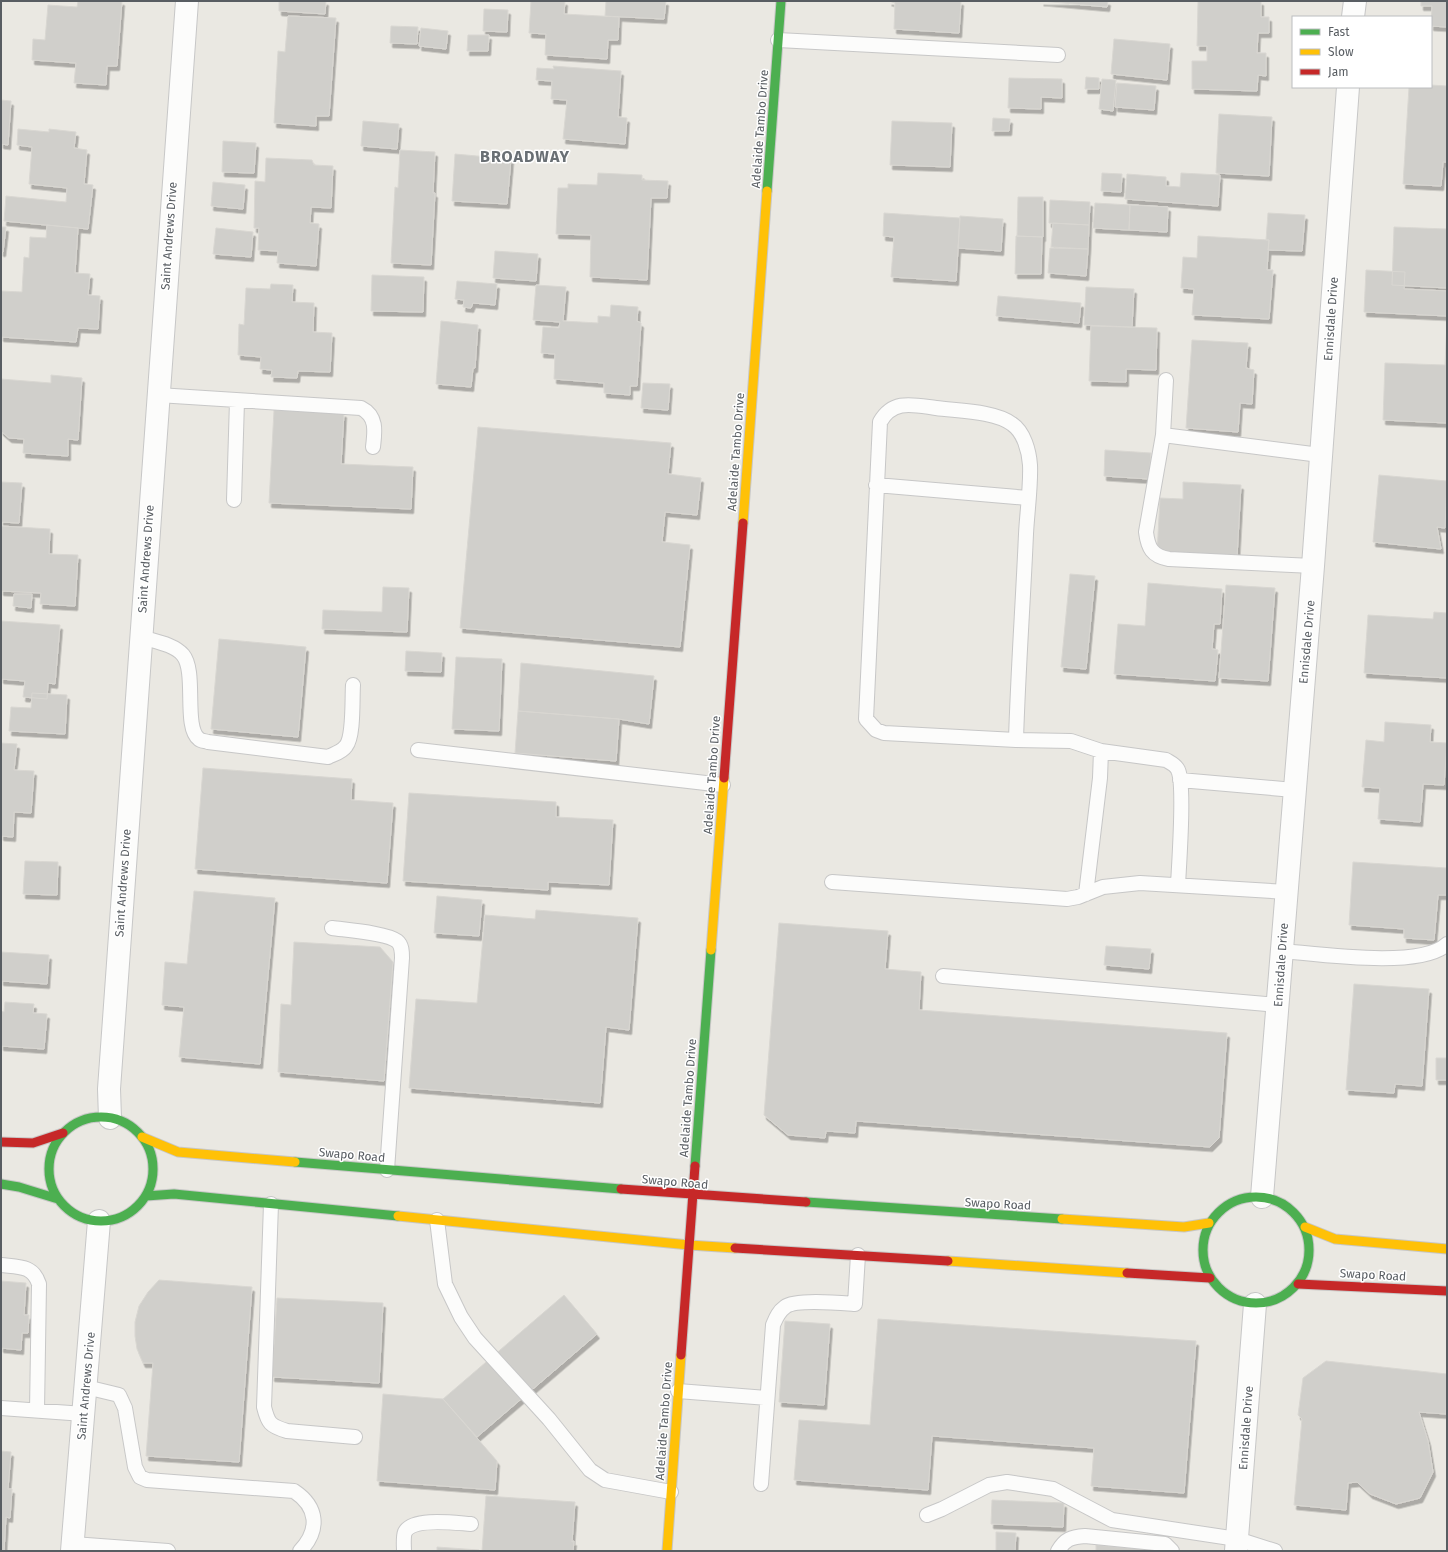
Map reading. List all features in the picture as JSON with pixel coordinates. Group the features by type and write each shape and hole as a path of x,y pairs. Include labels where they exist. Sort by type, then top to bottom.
{"street":[{"name":"Saint Andrews Drive","path":"110,1118 109,1089 187,1"},
{"name":"Adelaide Tambo Drive","path":"666,1551 690,1245 781,1"},
{"path":"1354,16 1355,1"},
{"name":"Ennisdale Drive","path":"1262,1196 1313,566 1348,88"},
{"path":"97,1117 122,1121 142,1137 150,1150 153,1166 151,1181 146,1196 137,1206 126,1214 113,1219 99,1221 83,1218 69,1210 58,1198 50,1183 49,1165 53,1148 63,1133 73,1125 97,1117"},
{"path":"1,1142 33,1143 63,1133"},
{"name":"Swapo Road","path":"142,1137 178,1152 693,1195 1184,1227 1209,1223"},
{"path":"1,1184 19,1187 58,1198"},
{"path":"146,1196 174,1194 690,1245 1210,1278"},
{"path":"1262,1196 1280,1202 1294,1212 1305,1227 1310,1246 1308,1266 1298,1284 1286,1295 1271,1302 1255,1304 1241,1302 1218,1289 1210,1278 1204,1265 1202,1251 1204,1236 1209,1223 1223,1208 1242,1198 1262,1196"},
{"name":"Saint Andrews Drive","path":"73,1547 99,1221"},
{"path":"1305,1227 1335,1239 1447,1249"},
{"name":"Swapo Road","path":"1298,1284 1447,1291"},
{"name":"Ennisdale Drive","path":"1237,1545 1255,1304"}],"lane":[{"path":"778,40 1058,55"},
{"path":"1166,380 1163,434 1146,532 1147,544 1151,552 1160,557 1169,559 1313,566"},
{"path":"158,394 237,401 361,408 368,411 373,418 375,428 373,447"},
{"path":"234,500 237,401"},
{"path":"1016,740 1030,465 1028,450 1021,434 1013,424 997,416 913,405 894,406 885,413 880,422 865,709 866,719 870,726 884,733 1016,740 1071,741 1101,751 1166,760 1174,764 1179,771 1180,780 1178,885"},
{"path":"1163,434 1320,455"},
{"path":"876,485 1028,498"},
{"path":"141,637 176,649 183,655 188,663 190,704 194,732 198,739 208,742 328,757 338,753 347,746 350,737 353,685"},
{"path":"418,750 723,785"},
{"path":"1086,894 1100,778 1101,751"},
{"path":"1180,780 1294,790"},
{"path":"832,882 1067,899 1086,894 1103,887 1118,884 1140,883 1287,892"},
{"path":"332,928 388,936 397,941 401,948 402,958 399,1014 387,1170"},
{"path":"1282,951 1371,957 1412,957 1428,954 1447,944"},
{"path":"943,976 1278,1005"},
{"path":"271,1204 264,1407 267,1421 276,1428 287,1431 355,1437"},
{"path":"437,1220 445,1284 461,1317 475,1338 549,1419 590,1470 605,1480 671,1492"},
{"path":"761,1484 773,1325 778,1313 786,1306 802,1303 855,1304 858,1255"},
{"path":"1,1265 28,1269 36,1275 39,1284 37,1410"},
{"path":"86,1387 119,1396 125,1408 135,1467 140,1477 143,1479 294,1491 304,1498 311,1508 314,1523 309,1541 300,1551"},
{"path":"678,1391 767,1398"},
{"path":"1,1408 84,1414"},
{"path":"927,1515 959,1501 983,1487 1007,1482 1053,1489 1112,1520 1237,1545 1275,1551"},
{"path":"404,1551 404,1534 410,1526 419,1523 471,1524"},
{"path":"1058,1551 1064,1541 1072,1537 1084,1536 1165,1544 1172,1551"},
{"path":"73,1547 168,1551"}],"building":[{"path":"78,1 122,1 117,66 107,66 106,85 74,83 76,63 32,60 33,39 45,40 48,5 77,7"},
{"path":"279,1 326,1 325,14 279,11"},
{"path":"531,1 565,1 564,14 619,17 618,40 608,40 607,59 545,55 546,34 529,33"},
{"path":"606,1 666,1 664,19 605,16"},
{"path":"889,1 961,1 959,33 894,29 895,3"},
{"path":"1041,1 1108,1 1107,7"},
{"path":"1198,1 1261,1 1261,17 1269,17 1269,33 1258,33 1257,53 1266,53 1266,76 1258,75 1257,91 1192,89 1192,61 1207,61 1207,46 1197,46"},
{"path":"1421,1 1447,1 1447,27 1432,26 1432,6 1421,6"},
{"path":"484,9 508,10 507,32 483,31"},
{"path":"288,16 336,18 329,116 316,116 316,126 274,123 278,51 285,52"},
{"path":"391,26 418,27 417,44 390,43"},
{"path":"421,28 448,31 446,49 419,46"},
{"path":"468,35 489,35 488,51 467,51"},
{"path":"1114,39 1170,44 1167,80 1111,74"},
{"path":"553,66 621,71 618,117 627,118 625,144 563,139 567,100 551,99 552,81 536,80 537,68 554,69"},
{"path":"1086,77 1099,78 1099,89 1085,89"},
{"path":"1009,78 1062,79 1062,98 1041,97 1041,109 1008,108"},
{"path":"1102,79 1116,80 1113,111 1099,109"},
{"path":"1117,83 1156,86 1154,110 1115,107"},
{"path":"1432,85 1447,86 1447,162 1443,162 1441,186 1403,184 1409,88 1432,88"},
{"path":"1,100 11,101 8,145 1,144"},
{"path":"1219,114 1272,117 1269,176 1216,173"},
{"path":"993,118 1010,119 1009,131 992,131"},
{"path":"363,121 399,124 397,149 361,146"},
{"path":"892,121 952,123 950,167 890,165"},
{"path":"18,129 49,132 49,129 76,132 74,148 87,150 84,184 93,185 88,229 4,221 6,196 66,202 67,188 29,184 32,147 17,145"},
{"path":"223,141 256,143 254,173 222,172"},
{"path":"400,150 435,152 433,193 435,193 431,265 391,263 395,187 398,188"},
{"path":"455,154 511,159 507,204 452,201"},
{"path":"266,158 312,160 314,165 333,166 331,208 311,207 310,223 319,224 316,266 277,263 278,251 258,250 259,228 254,228 255,181 265,182"},
{"path":"598,173 642,175 642,180 668,181 667,198 651,198 647,280 590,277 591,235 556,234 558,188 568,188 568,184 597,185"},
{"path":"1102,173 1122,174 1121,192 1101,191"},
{"path":"1181,173 1220,175 1218,206 1125,199 1127,174 1166,177 1166,186 1180,187"},
{"path":"213,182 245,185 243,209 211,206"},
{"path":"1018,197 1043,197 1043,237 1017,236"},
{"path":"1050,200 1090,202 1089,225 1049,223"},
{"path":"1095,203 1130,205 1129,230 1093,228"},
{"path":"1130,205 1168,207 1167,232 1129,230"},
{"path":"884,213 960,218 956,281 891,277 894,237 883,236"},
{"path":"1268,213 1305,215 1302,251 1268,250 1269,240 1266,240"},
{"path":"960,216 1003,219 1001,251 958,248"},
{"path":"1053,223 1089,225 1088,249 1051,247"},
{"path":"47,225 78,228 75,273 90,274 88,295 100,296 98,329 78,328 76,342 1,337 1,291 22,292 24,257 29,258 30,237 46,238"},
{"path":"1,227 6,227 3,252 1,252"},
{"path":"1394,227 1447,229 1447,288 1392,285"},
{"path":"216,228 253,232 251,257 213,254"},
{"path":"1016,236 1042,237 1041,274 1015,274"},
{"path":"1198,236 1269,240 1267,270 1273,270 1269,319 1192,315 1194,289 1181,288 1183,257 1197,258"},
{"path":"1050,248 1088,249 1086,276 1048,273"},
{"path":"495,251 538,254 536,281 493,278"},
{"path":"1366,270 1405,272 1404,289 1447,291 1447,316 1364,312"},
{"path":"372,275 424,277 423,312 371,311"},
{"path":"457,281 497,284 495,305 473,303 471,308 463,307 464,300 455,299"},
{"path":"271,284 293,285 292,302 314,303 313,332 332,333 330,372 298,371 297,378 271,377 272,370 260,369 261,357 238,355 239,324 244,325 246,288 270,289"},
{"path":"536,285 566,287 563,321 598,323 598,316 610,317 611,305 638,307 637,321 641,323 637,386 630,386 630,395 604,393 604,383 554,379 555,354 541,353 543,327 559,328 560,322 533,320"},
{"path":"1086,287 1134,289 1132,327 1084,325"},
{"path":"998,296 1081,303 1079,323 996,316"},
{"path":"441,321 478,325 475,368 473,368 471,387 436,384"},
{"path":"1447,321 1447,423 1383,420 1385,363 1445,365"},
{"path":"1091,326 1157,328 1156,370 1126,369 1126,382 1089,381"},
{"path":"1192,340 1248,343 1246,368 1254,370 1252,404 1240,403 1238,432 1186,428"},
{"path":"51,375 82,378 78,440 68,439 68,456 23,453 24,439 9,438 1,431 1,379 51,383"},
{"path":"643,383 670,384 668,410 641,408"},
{"path":"274,410 344,413 341,464 413,467 411,509 269,503"},
{"path":"478,427 671,443 668,474 701,478 697,515 665,512 662,542 690,545 680,647 460,628"},
{"path":"1105,450 1151,453 1149,479 1104,476"},
{"path":"1379,475 1447,481 1445,528 1437,527 1441,549 1373,542"},
{"path":"1,482 22,483 19,523 1,522"},
{"path":"1183,482 1241,485 1237,557 1157,553 1160,498 1183,499"},
{"path":"1,526 50,529 49,554 78,555 75,606 40,604 41,593 1,591"},
{"path":"1070,574 1095,576 1086,669 1061,667"},
{"path":"1148,583 1222,589 1220,624 1214,624 1212,649 1218,650 1215,681 1114,674 1118,624 1145,626"},
{"path":"1226,585 1275,588 1268,681 1219,678"},
{"path":"383,587 409,588 407,632 322,629 323,610 382,612"},
{"path":"14,594 32,594 31,608 13,606"},
{"path":"1434,612 1447,613 1447,678 1364,673 1368,615 1433,619"},
{"path":"1,621 60,625 55,684 48,683 47,699 23,697 25,681 1,679"},
{"path":"219,639 306,647 298,737 211,729"},
{"path":"406,651 442,653 441,672 405,671"},
{"path":"456,657 502,659 499,731 452,729"},
{"path":"521,663 654,676 649,724 619,719 518,711"},
{"path":"32,693 67,695 65,734 9,731 11,707 31,708"},
{"path":"518,711 619,719 616,761 515,753"},
{"path":"1385,722 1431,725 1430,742 1447,743 1444,785 1423,784 1420,822 1378,819 1380,788 1362,787 1366,740 1384,742"},
{"path":"1,743 17,744 14,770 34,771 31,813 14,812 13,837 1,836"},
{"path":"203,768 352,779 351,800 393,803 387,883 195,869"},
{"path":"409,793 556,802 556,817 613,820 609,885 548,882 548,890 403,881"},
{"path":"25,861 58,862 57,895 23,894"},
{"path":"1353,862 1447,868 1447,895 1438,895 1434,940 1404,938 1404,929 1349,925"},
{"path":"194,891 275,898 260,1064 179,1057 184,1007 162,1005 165,962 187,964"},
{"path":"437,896 482,900 479,936 434,933"},
{"path":"536,910 638,918 629,1030 606,1027 600,1103 409,1088 416,999 477,1003 485,915 535,919"},
{"path":"779,923 888,931 885,969 921,972 919,1010 1227,1033 1219,1138 1210,1147 856,1121 855,1133 826,1131 825,1138 788,1135 764,1115"},
{"path":"294,942 380,947 393,962 384,1081 278,1072 281,1004 291,1005"},
{"path":"1106,946 1151,949 1149,969 1104,965"},
{"path":"1,952 49,955 47,984 1,981"},
{"path":"1354,984 1429,989 1422,1086 1395,1084 1394,1093 1346,1090"},
{"path":"5,1002 34,1004 33,1013 47,1014 44,1049 1,1046 1,1011 4,1012"},
{"path":"1436,1058 1447,1058 1447,1080 1436,1080"},
{"path":"159,1280 252,1287 239,1462 146,1456 153,1363 143,1363 137,1349 135,1322 139,1306 148,1292"},
{"path":"1,1281 26,1283 24,1315 29,1315 28,1333 22,1333 21,1350 1,1348"},
{"path":"564,1295 597,1334 477,1437 443,1399"},
{"path":"277,1298 383,1303 379,1383 272,1377"},
{"path":"878,1319 1196,1341 1184,1493 1091,1486 1094,1448 932,1436 928,1490 794,1480 799,1420 870,1425"},
{"path":"785,1321 830,1324 824,1405 779,1402"},
{"path":"1326,1361 1447,1374 1446,1414 1419,1412 1428,1441 1433,1472 1420,1498 1396,1504 1370,1494 1357,1482 1348,1483 1346,1510 1294,1505 1302,1419 1298,1415 1303,1378"},
{"path":"383,1394 443,1399 497,1461 495,1490 377,1481"},
{"path":"1,1451 11,1452 8,1489 12,1489 10,1518 6,1517 4,1551 1,1551"},
{"path":"486,1496 575,1502 572,1542 574,1541 573,1551 482,1551"},
{"path":"992,1500 1064,1503 1063,1527 991,1524"},
{"path":"996,1532 1016,1533 1015,1551 996,1551"},
{"path":"1096,1545 1153,1550 1153,1551 1096,1551"},
{"path":"437,1547 479,1550 479,1551 437,1551"}],"traffic: fast":[{"path":"767,191 781,1"},
{"path":"695,1166 711,950"},
{"path":"101,1117 121,1121 130,1126 144,1140 149,1149 153,1169 149,1189 144,1198 130,1212 121,1217 101,1221 81,1217 72,1212 58,1198 53,1189 49,1169 53,1149 58,1140 72,1126 81,1121 101,1117"},
{"path":"295,1162 621,1189"},
{"path":"1,1184 19,1187 58,1199"},
{"path":"146,1196 174,1194 398,1216"},
{"path":"1256,1197 1276,1201 1294,1212 1305,1230 1309,1250 1305,1270 1294,1288 1276,1299 1256,1303 1236,1299 1218,1288 1207,1270 1203,1250 1207,1230 1218,1212 1236,1201 1256,1197"},
{"path":"806,1202 1062,1219"}],"traffic: slow":[{"path":"743,523 767,191"},
{"path":"711,950 724,778"},
{"path":"142,1137 178,1152 295,1162"},
{"path":"398,1216 689,1245 735,1248"},
{"path":"1062,1219 1184,1227 1209,1223"},
{"path":"1305,1227 1335,1239 1447,1249"},
{"path":"948,1261 1127,1273"},
{"path":"667,1551 681,1355"}],"traffic: jam":[{"path":"724,778 743,523"},
{"path":"1,1142 33,1143 63,1133"},
{"path":"681,1355 695,1166"},
{"path":"621,1189 806,1202"},
{"path":"735,1248 948,1261"},
{"path":"1127,1273 1210,1278"},
{"path":"1298,1284 1447,1291"}],"district":[{"name":"BROADWAY","path":"525,156"}]}
